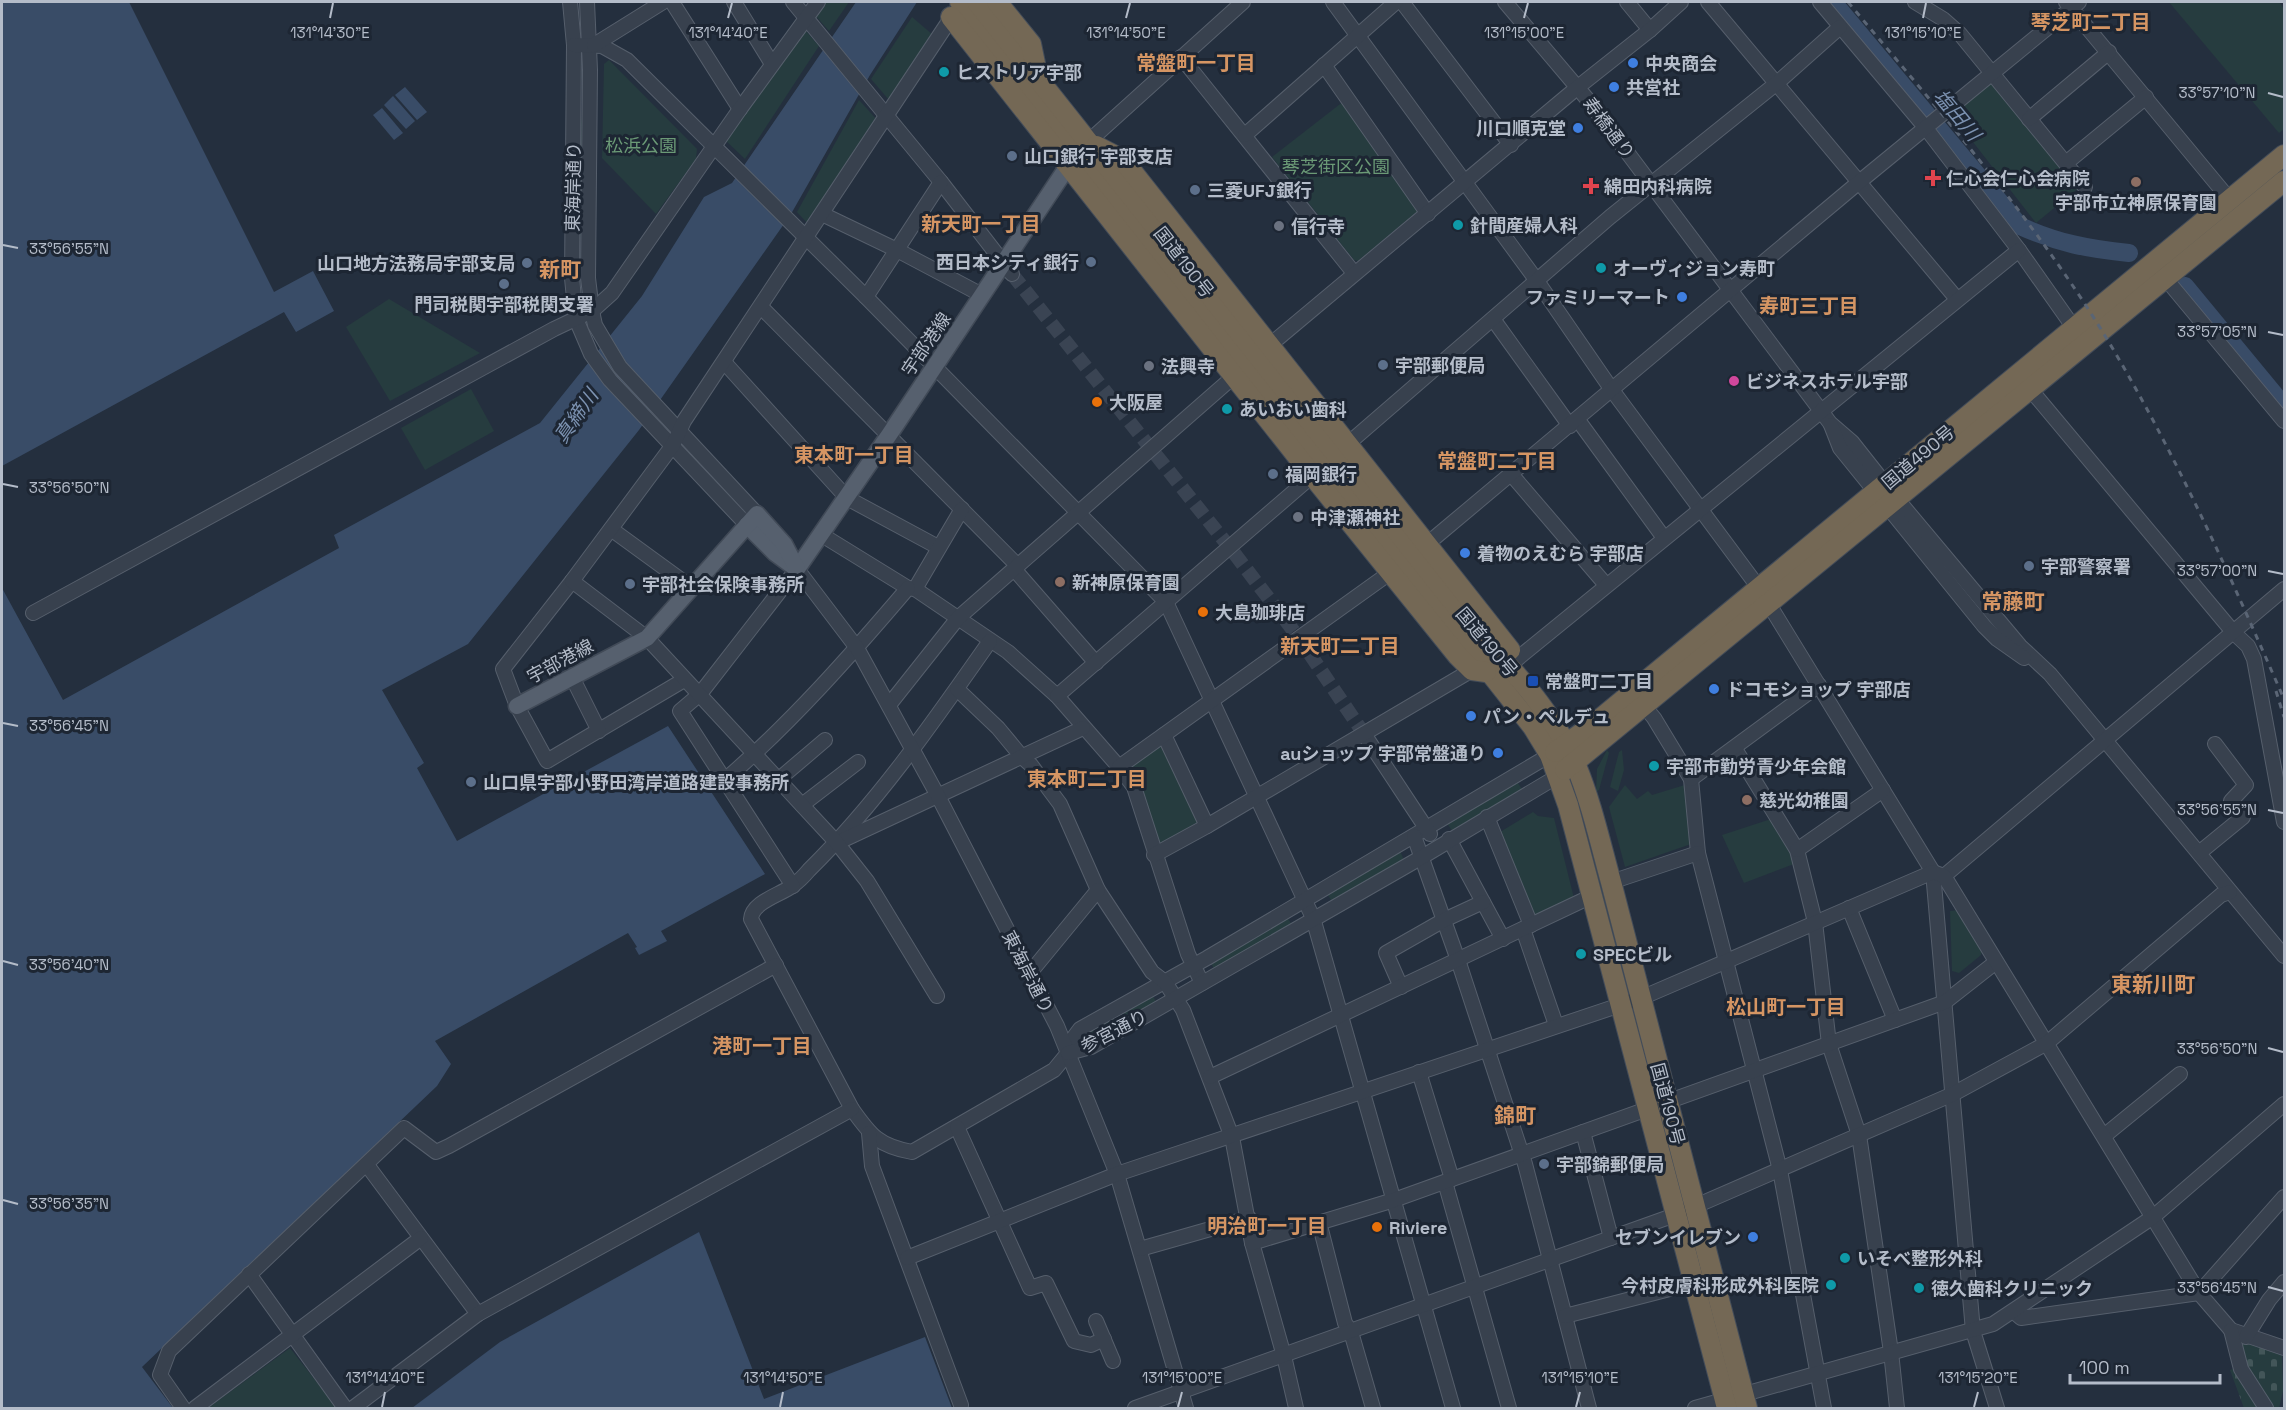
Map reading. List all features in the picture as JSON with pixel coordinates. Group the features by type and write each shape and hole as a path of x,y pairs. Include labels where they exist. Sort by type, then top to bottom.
{"highway":[{"path":"997,2 1031,44 1038,78"},
{"name":"国道190号","path":"962,6 1038,78 1078,153"},
{"name":"国道190号","path":"962,6 1078,153 1252,360 1409,558 1473,627 1511,663 1547,716 1564,755 1589,800 1746,1401"},
{"path":"1078,153 1252,360 1409,558"},
{"name":"国道490号","path":"1886,495 2030,389 2159,271 2230,200 2284,155"},
{"name":"国道490号","path":"1558,776 1564,755 1764,596 1886,495 2074,328 2159,271 2284,181"},
{"name":"国道190号","path":"1409,558 1479,666 1533,727 1564,755"},
{"name":"国道490号","path":"1564,755 1644,706 1764,596"},
{"name":"国道190号","path":"1558,776 1568,805 1726,1404"}],"main road":[{"name":"宇部港線","path":"797,569 890,435 982,295 1008,268 1078,153"},
{"name":"宇部港線","path":"517,706 646,638 752,519"},
{"path":"752,519 775,553 797,569"}],"street":[{"name":"東海岸通り","path":"570,2 574,45 572,278 576,319 591,354 610,380 649,423 752,519"},
{"name":"東海岸通り","path":"587,2 592,44 588,278 592,311 603,340 620,367 681,431 752,519"},
{"path":"592,44 663,2"},
{"path":"672,2 740,109"},
{"path":"734,2 772,64"},
{"path":"793,2 887,115 1008,268"},
{"path":"33,613 529,342 592,311 612,292 818,2"},
{"path":"1078,153 1242,2"},
{"path":"1334,2 1537,281 1612,390 1764,596 1882,790 2047,1043 2199,1293 2231,1330 2246,1337 2284,1348"},
{"path":"1245,135 1396,2"},
{"path":"1402,2 1511,146"},
{"name":"寿橋通り","path":"1505,2 1578,87 1731,290 1830,423 1840,448 1886,495 2020,646 2050,674 2284,956"},
{"path":"1628,2 1650,30"},
{"path":"889,705 958,618 1354,273 1511,146 1681,2"},
{"path":"1708,2 1957,299"},
{"path":"1820,2 1840,27 1930,123 2074,328"},
{"path":"1915,2 1943,19 1960,34 2085,187"},
{"path":"1119,767 1409,558 1574,423 2072,4 2230,200"},
{"path":"684,680 547,761 517,706 503,669 673,445 684,421 962,6"},
{"path":"1057,696 1610,218 1777,83 1840,27"},
{"path":"574,45 592,44 614,51 627,60 866,297 1166,602 1313,918 1454,1408"},
{"path":"2029,119 2109,52"},
{"path":"1181,57 1354,273"},
{"path":"1324,65 1428,213"},
{"path":"2066,163 2146,97"},
{"path":"866,297 941,182"},
{"path":"822,214 982,295"},
{"path":"1511,663 2019,250"},
{"path":"2159,271 2284,421"},
{"path":"760,307 962,508 1016,567 1096,663"},
{"path":"1493,319 1664,538"},
{"path":"724,362 847,498 938,547"},
{"path":"2030,389 2234,633 2248,646 2254,659 2284,822"},
{"path":"1511,474 1606,585"},
{"path":"726,779 754,755 911,588 962,508"},
{"path":"611,529 692,588"},
{"path":"822,535 911,588 1008,652 1057,696 1119,767 1134,787 1154,855 1193,966 1202,983"},
{"name":"東海岸通り","path":"797,569 857,648 889,705 938,796 1068,1053 1117,1174 1186,1408"},
{"path":"794,886 680,711 700,694 797,569"},
{"path":"572,581 646,638 837,843 867,881 937,996"},
{"path":"907,1258 1117,1174 1641,998 1815,922 1938,874 2234,633 2284,589"},
{"path":"990,641 913,750 837,843 794,886 757,907 751,919 852,1109 868,1133 891,1148 912,1152 1054,1070 1068,1053"},
{"path":"1154,855 1258,797 1479,666"},
{"path":"572,677 599,731"},
{"path":"1691,779 1819,685"},
{"path":"957,689 998,728 1031,765 1060,804 1098,890 1152,972 1165,982 1183,1010 1232,1137 1252,1243 1284,1356 1296,1408"},
{"path":"1644,706 1654,718 1691,779 1698,853 1780,1170 1824,1408"},
{"path":"837,843 1083,728"},
{"path":"1364,734 1427,828 1443,843 1483,902 1503,939"},
{"path":"1164,735 1207,826"},
{"path":"778,780 825,740"},
{"path":"2199,853 2243,817 2231,801 2246,785 2215,744"},
{"path":"1735,748 1797,850 1815,922 1829,1044 1859,1135 1898,1408"},
{"name":"参宮通り","path":"1068,1053 1080,1029 1193,966 1427,828 1564,755"},
{"path":"802,805 858,762"},
{"name":"参宮通り","path":"1068,1053 1091,1047 1558,776"},
{"path":"1797,850 1882,790"},
{"path":"1487,817 1527,927 1556,1025"},
{"path":"1414,836 1488,1048 1522,1154 1589,1408"},
{"path":"1611,882 1698,853"},
{"path":"1938,874 1945,1002 1972,1331 1997,1408"},
{"path":"1029,974 1098,890"},
{"path":"1134,1408 1675,1215 1953,1094 2047,1043 2221,895 2230,892"},
{"path":"1210,1077 1592,896"},
{"path":"1401,987 1386,953 1444,920 1483,902"},
{"path":"1849,908 1895,1020"},
{"path":"1252,1243 1449,1181 1945,1002 1996,962"},
{"path":"183,1408 160,1375 169,1351 404,1128 436,1152 776,965"},
{"path":"1419,1072 1509,1408"},
{"path":"2104,1136 2180,1074"},
{"path":"1695,1408 1746,1401 1819,1373 1993,1324 2153,1217 2284,1104"},
{"path":"353,1408 478,1314 852,1109"},
{"path":"957,1127 1030,1288 1046,1283 1074,1341 1091,1345 1104,1339"},
{"path":"1583,1132 1611,1238"},
{"path":"868,1133 872,1166 961,1405"},
{"path":"367,1165 478,1314"},
{"path":"2014,1312 2021,1318 2199,1293 2284,1197"},
{"path":"1140,1249 1249,1218"},
{"path":"1319,1222 1345,1323 1351,1332 1373,1408"},
{"path":"195,1408 421,1238"},
{"path":"249,1274 345,1408"},
{"path":"2246,1337 2269,1300 2284,1282"},
{"path":"1565,1316 1693,1283"},
{"path":"1096,1321 1113,1361"},
{"path":"2231,1330 2241,1369 2266,1408"}],"green space":[{"path":"823,2 849,2 829,31 814,14"},
{"path":"2169,2 2279,2 2284,9 2284,129 2279,133"},
{"path":"912,17 933,35 889,100 871,79"},
{"path":"805,30 819,46 745,159 725,140"},
{"name":"松浜公園","path":"609,60 697,149 696,159 656,214 602,158 604,64"},
{"path":"584,78 584,175 578,276 578,141 583,110"},
{"path":"1992,81 2081,186 2036,223 1952,115"},
{"path":"859,100 878,121 808,224 797,212"},
{"name":"琴芝街区公園","path":"1344,101 1419,210 1358,261 1354,260 1272,157"},
{"path":"389,299 480,353 390,401 346,327"},
{"path":"471,389 494,431 425,470 401,428"},
{"path":"1162,743 1201,820 1162,843 1157,841 1139,780 1131,774 1131,768"},
{"path":"1607,750 1609,753 1599,790 1596,792 1597,769"},
{"path":"1622,750 1624,770 1618,791 1610,787 1619,752"},
{"path":"1518,783 1523,791 1452,831 1447,823"},
{"path":"1688,784 1691,844 1625,867 1609,807 1625,785 1637,799 1648,791 1652,795"},
{"path":"1581,807 1628,980 1622,981 1599,896 1593,855"},
{"path":"1533,812 1538,816 1554,818 1574,898 1534,915 1500,832"},
{"path":"1771,819 1789,848 1794,864 1744,883 1722,835"},
{"path":"1400,851 1404,860 1332,902 1327,893"},
{"path":"1959,910 1982,950 1981,955 1959,973 1952,971 1950,911"},
{"path":"1287,917 1292,925 1214,969 1210,961"},
{"path":"1153,996 1156,1002 1089,1039 1086,1033"},
{"path":"2239,1340 2282,1354 2283,1391 2279,1408 2268,1408 2249,1376"},
{"path":"290,1348 337,1408 208,1408"},
{"path":"2238,1367 2260,1408 2244,1408 2230,1370"}],"water":[{"path":"2,2 129,2 274,292 313,271 334,311 296,332 284,312 2,466"},
{"name":"真締川","path":"856,2 917,2 870,75 791,214 639,430 468,644 382,690 424,763 417,768 457,841 668,726 765,874 661,931 667,941 639,955 628,933 435,1041 451,1064 437,1086 142,1367 173,1408 2,1408 2,588 63,700 339,548 334,535 540,423 642,296 704,197 732,183"},
{"path":"405,87 427,112 417,120 395,95"},
{"path":"393,96 415,121 406,129 384,105"},
{"path":"382,108 403,133 394,140 373,115"},
{"path":"699,1232 764,1399 925,1337 952,1408 412,1408 500,1342"}],"waterway":[{"name":"塩田川","path":"1833,2 2020,226 2073,244 2129,253"},
{"name":"塩田川","path":"2185,286 2284,406"}],"tunnel":[{"path":"1012,274 1234,553 1299,638 1364,734"}],"railway":[{"path":"1848,2 1952,126 2019,211 2051,254 2110,344 2181,475 2224,564 2284,699"},
{"path":"2276,691 2284,717"}],"place":[{"name":"中央商会","path":"1633,63"},
{"name":"ヒストリア宇部","path":"944,72"},
{"name":"共営社","path":"1614,87"},
{"name":"川口順克堂","path":"1578,128"},
{"name":"山口銀行 宇部支店","path":"1012,156"},
{"name":"仁心会仁心会病院","path":"1933,178"},
{"name":"宇部市立神原保育園","path":"2136,182"},
{"name":"綿田内科病院","path":"1591,186"},
{"name":"三菱UFJ銀行","path":"1195,190"},
{"name":"針間産婦人科","path":"1458,225"},
{"name":"信行寺","path":"1279,226"},
{"name":"西日本シティ銀行","path":"1091,262"},
{"name":"山口地方法務局宇部支局","path":"527,263"},
{"name":"オーヴィジョン寿町","path":"1601,268"},
{"name":"門司税関宇部税関支署","path":"504,284"},
{"name":"ファミリーマート","path":"1682,297"},
{"name":"宇部郵便局","path":"1383,365"},
{"name":"法興寺","path":"1149,366"},
{"name":"ビジネスホテル宇部","path":"1734,381"},
{"name":"大阪屋","path":"1097,402"},
{"name":"あいおい歯科","path":"1227,409"},
{"name":"福岡銀行","path":"1273,474"},
{"name":"中津瀬神社","path":"1298,517"},
{"name":"着物のえむら 宇部店","path":"1465,553"},
{"name":"宇部警察署","path":"2029,566"},
{"name":"新神原保育園","path":"1060,582"},
{"name":"宇部社会保険事務所","path":"630,584"},
{"name":"大島珈琲店","path":"1203,612"},
{"name":"常盤町二丁目","path":"1533,681"},
{"name":"ドコモショップ 宇部店","path":"1714,689"},
{"name":"パン・ペルデュ","path":"1471,716"},
{"name":"auショップ 宇部常盤通り","path":"1498,753"},
{"name":"宇部市勤労青少年会館","path":"1654,766"},
{"name":"山口県宇部小野田湾岸道路建設事務所","path":"471,782"},
{"name":"慈光幼稚園","path":"1747,800"},
{"name":"SPECビル","path":"1581,954"},
{"name":"宇部錦郵便局","path":"1544,1164"},
{"name":"Riviere","path":"1377,1227"},
{"name":"セブンイレブン","path":"1753,1237"},
{"name":"いそべ整形外科","path":"1845,1258"},
{"name":"今村皮膚科形成外科医院","path":"1831,1285"},
{"name":"徳久歯科クリニック","path":"1919,1288"}],"district":[{"name":"琴芝町二丁目","path":"2091,22"},
{"name":"常盤町一丁目","path":"1196,63"},
{"name":"新天町一丁目","path":"981,224"},
{"name":"新町","path":"560,269"},
{"name":"寿町三丁目","path":"1809,306"},
{"name":"東本町一丁目","path":"854,455"},
{"name":"常盤町二丁目","path":"1497,461"},
{"name":"常藤町","path":"2013,601"},
{"name":"新天町二丁目","path":"1340,646"},
{"name":"東本町二丁目","path":"1087,779"},
{"name":"東新川町","path":"2153,984"},
{"name":"松山町一丁目","path":"1786,1007"},
{"name":"港町一丁目","path":"762,1046"},
{"name":"錦町","path":"1515,1115"},
{"name":"明治町一丁目","path":"1267,1226"}]}
